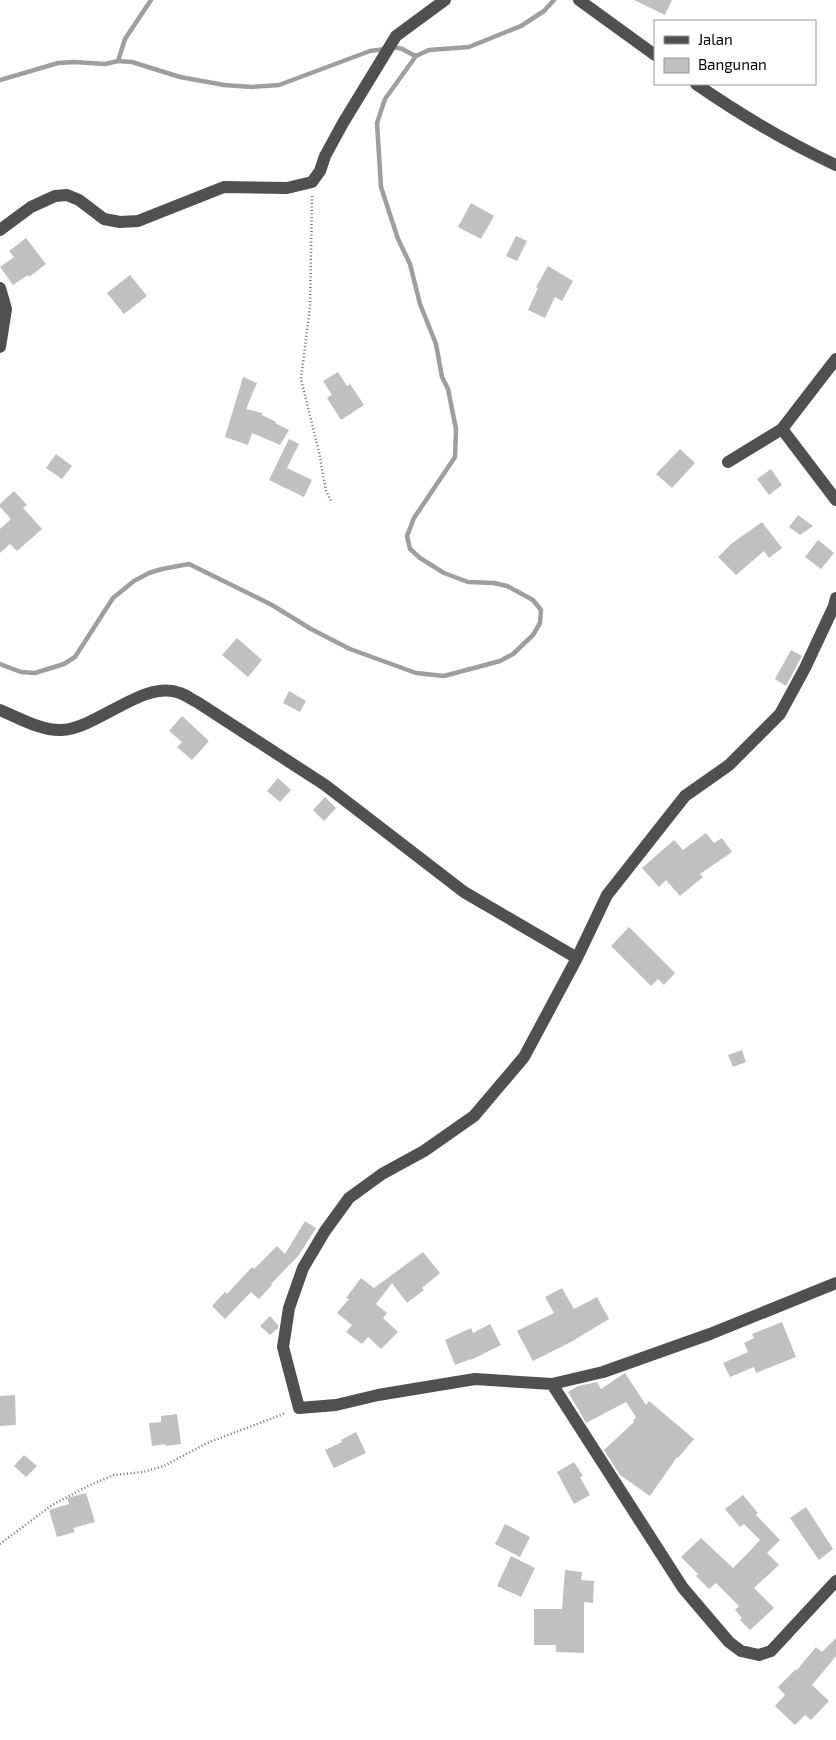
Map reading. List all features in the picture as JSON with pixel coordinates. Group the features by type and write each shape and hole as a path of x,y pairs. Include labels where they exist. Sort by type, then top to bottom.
{"street":[{"path":"0,230 31,207 55,196 67,195 79,200 104,218 120,222 138,221 224,187 288,188 312,182 320,171 343,123 396,36 445,0"},
{"path":"582,2 654,54"},
{"path":"697,85 732,109 792,145 836,166"},
{"path":"0,288 6,309 0,347"},
{"path":"728,462 782,429 836,359"},
{"path":"782,429 836,500"},
{"path":"836,598 805,668 780,714 728,765 685,796 607,895 578,958 524,1057 474,1116 424,1151 382,1174 349,1198 325,1231 303,1268 289,1308 283,1347 299,1408 336,1405 378,1395 475,1379 552,1384 612,1369 710,1334 836,1283"},
{"path":"0,710 38,726 61,730 86,725 150,692 179,692 325,785 464,892 578,958"},
{"path":"552,1384 682,1588 729,1642 742,1651 759,1655 771,1652 836,1581"}],"path":[{"path":"312,182 310,307 301,379 319,452 326,491 331,501"},
{"path":"0,1544 52,1505 90,1485 114,1475 143,1472 164,1466 207,1443 299,1408"}],"building":[{"path":"634,0 672,0 665,15"},
{"path":"471,203 494,216 481,239 458,227"},
{"path":"516,236 527,241 517,261 506,256"},
{"path":"26,238 46,264 29,277 28,275 13,285 0,267 14,257 9,251"},
{"path":"548,266 573,281 562,301 555,297 545,318 528,310 538,288 536,287"},
{"path":"130,275 147,296 124,314 107,293"},
{"path":"338,372 347,386 350,384 364,405 341,420 327,398 332,395 323,381"},
{"path":"243,377 257,383 246,409 262,413 262,415 289,430 280,445 252,433 248,445 225,437"},
{"path":"289,439 299,444 287,468 312,480 304,497 269,480"},
{"path":"680,449 695,463 672,488 656,474"},
{"path":"56,454 72,466 62,479 46,468"},
{"path":"771,469 782,485 769,495 757,479"},
{"path":"14,491 27,505 23,508 42,529 17,551 10,544 0,553 0,529 11,519 0,507 0,504"},
{"path":"798,515 813,526 800,535 789,527"},
{"path":"762,522 782,548 769,558 764,551 736,575 718,557 731,544"},
{"path":"818,540 834,553 821,569 805,557"},
{"path":"237,638 262,660 248,677 222,655"},
{"path":"791,650 802,656 786,686 775,679"},
{"path":"289,691 306,701 300,712 283,703"},
{"path":"182,716 209,741 192,760 177,747 182,742 169,731"},
{"path":"278,778 291,790 280,802 267,791"},
{"path":"325,797 336,808 324,821 313,810"},
{"path":"706,833 714,843 722,838 732,852 700,874 703,877 680,896 666,880 659,887 642,868 674,840 683,850"},
{"path":"629,927 675,973 664,985 658,979 651,986 611,946"},
{"path":"742,1050 746,1062 733,1067 728,1055"},
{"path":"305,1221 316,1228 299,1255 259,1299 251,1292 225,1319 212,1306 225,1292 227,1294 252,1267 254,1269 277,1246 285,1254"},
{"path":"423,1252 440,1273 422,1288 424,1290 407,1303 392,1283 376,1304 387,1313 383,1318 398,1332 381,1349 368,1337 362,1344 346,1332 352,1325 337,1313 349,1299 346,1298 361,1278 374,1288"},
{"path":"562,1288 574,1309 597,1297 609,1319 571,1342 533,1361 517,1331 554,1313 545,1297"},
{"path":"270,1316 278,1325 278,1328 270,1335 260,1326"},
{"path":"782,1322 796,1357 756,1373 754,1367 730,1377 723,1363 748,1352 744,1343 754,1338 752,1334"},
{"path":"490,1324 501,1345 471,1360 455,1365 445,1340 471,1328 473,1333"},
{"path":"625,1373 646,1405 649,1401 694,1439 677,1457 650,1496 620,1475 604,1450 634,1422 636,1417 626,1402 586,1423 568,1392 578,1386 597,1382 601,1389"},
{"path":"15,1395 16,1425 0,1426 0,1396"},
{"path":"177,1414 181,1444 152,1446 149,1423 161,1422 161,1416"},
{"path":"356,1432 366,1453 334,1468 325,1450 342,1442 341,1440"},
{"path":"24,1455 37,1466 26,1477 14,1466"},
{"path":"574,1462 583,1476 580,1477 590,1495 574,1504 557,1472"},
{"path":"86,1493 95,1522 73,1528 75,1532 57,1537 49,1510 69,1504 67,1498"},
{"path":"743,1495 758,1513 756,1515 780,1540 767,1553 779,1565 754,1588 774,1608 750,1630 740,1620 742,1618 735,1610 739,1606 716,1583 709,1589 696,1576 698,1574 681,1557 701,1538 733,1568 749,1552 760,1540 744,1524 740,1527 725,1509"},
{"path":"806,1507 833,1549 819,1560 790,1518"},
{"path":"505,1524 530,1537 520,1557 495,1544"},
{"path":"511,1556 535,1568 521,1597 497,1586"},
{"path":"565,1570 582,1572 581,1580 594,1581 593,1603 584,1602 584,1653 556,1652 556,1645 534,1645 534,1609 562,1609"},
{"path":"836,1638 836,1656 812,1685 829,1701 811,1720 805,1715 795,1725 775,1706 785,1695 778,1687 797,1670 816,1647 822,1652"}],"waterway":[{"path":"118,61 125,39 151,0"},
{"path":"392,48 402,49 416,56 429,50 469,47 521,26 544,11 554,0"},
{"path":"0,80 58,63 105,64 118,61 132,62 180,77 224,85 252,87 279,85 370,51 385,49"},
{"path":"0,664 21,672 35,673 64,664 75,657 113,598 134,581 149,573 189,564 272,605 311,629 350,649 416,673 444,676 500,661 513,654 533,635 540,623 541,610 533,600 507,586 494,583 468,582 444,573 420,558 410,549 407,536 414,518 455,457 456,429 448,389 442,377 436,344 420,304 410,264 398,239 381,187 377,123 385,99 416,56"}]}
